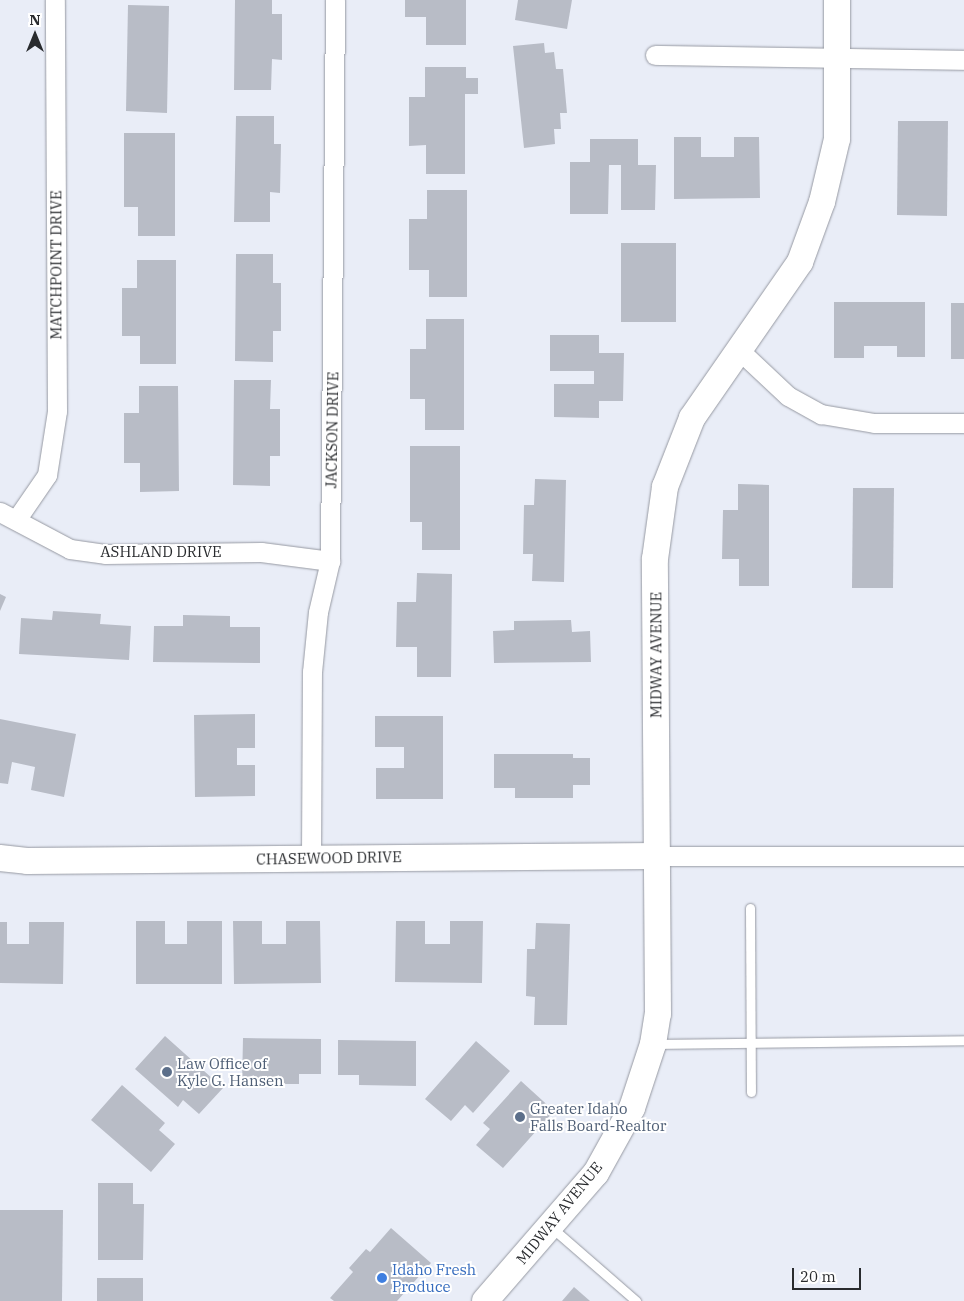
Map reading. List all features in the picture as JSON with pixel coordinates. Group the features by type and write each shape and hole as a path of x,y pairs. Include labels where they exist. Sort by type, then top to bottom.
{"street":[{"name":"MATCHPOINT DRIVE","path":"8,516 47,475 57,411 55,0"},
{"name":"JACKSON DRIVE","path":"311,858 312,672 318,612 330,561 336,0"},
{"name":"MIDWAY AVENUE","path":"485,1301 596,1173 632,1108 653,1044 658,1014 655,558 665,486 692,418 800,262 822,202 836,139 837,0"},
{"path":"655,55 964,60"},
{"path":"739,350 788,396 821,414 874,423 964,424"},
{"name":"ASHLAND DRIVE","path":"8,516 70,549 105,554 261,552 330,561"},
{"path":"657,856 964,856"},
{"name":"CHASEWOOD DRIVE","path":"0,858 27,861 657,856"}],"lane":[{"path":"750,908 751,1092"},
{"path":"653,1044 964,1040"},
{"path":"551,1226 636,1301"}],"building":[{"path":"235,0 272,0 272,14 282,14 282,60 272,59 271,90 234,90"},
{"path":"405,0 466,0 466,45 426,45 426,17 405,17"},
{"path":"518,0 572,0 567,29 515,20"},
{"path":"128,5 169,6 167,113 126,111"},
{"path":"544,43 545,53 554,52 556,69 563,69 567,113 560,113 561,129 554,129 555,144 524,148 513,46"},
{"path":"425,67 466,67 466,78 478,78 478,94 465,94 465,174 426,174 426,145 409,146 409,97 425,97"},
{"path":"236,116 274,116 274,144 281,144 280,193 270,192 270,222 234,222"},
{"path":"898,121 948,121 947,216 897,215"},
{"path":"124,133 175,133 175,236 138,236 138,207 124,207"},
{"path":"674,137 701,137 701,157 734,157 734,137 759,137 760,198 674,199"},
{"path":"590,139 638,139 638,165 656,165 655,210 621,210 621,165 609,165 608,214 570,214 570,162 590,162"},
{"path":"427,190 467,190 467,297 429,297 429,270 409,270 409,219 427,219"},
{"path":"621,243 676,243 676,322 621,322"},
{"path":"236,254 273,254 273,283 281,283 281,331 273,331 273,362 235,361"},
{"path":"137,260 176,260 176,364 140,364 140,336 122,336 122,288 137,288"},
{"path":"834,302 925,302 925,357 897,357 897,346 864,346 864,358 834,358"},
{"path":"951,303 964,303 964,359 951,359"},
{"path":"426,319 464,319 464,430 425,430 425,399 410,399 410,349 426,349"},
{"path":"550,335 599,335 599,353 624,353 623,401 599,401 599,418 554,417 554,384 594,384 594,371 550,371"},
{"path":"234,380 271,380 270,409 280,409 280,456 270,456 270,486 233,485"},
{"path":"139,386 178,386 179,491 140,492 140,463 124,463 124,413 139,413"},
{"path":"410,446 460,446 460,550 422,550 422,522 410,522"},
{"path":"535,479 566,480 564,582 532,581 533,554 523,554 524,505 534,505"},
{"path":"738,484 769,485 769,586 739,586 739,559 722,559 723,510 738,510"},
{"path":"853,488 894,488 893,588 852,588"},
{"path":"417,573 452,574 451,677 417,677 417,647 396,647 397,602 416,602"},
{"path":"0,594 6,597 0,611"},
{"path":"53,611 101,614 100,624 131,626 129,660 19,654 21,618 52,620"},
{"path":"183,615 230,616 230,627 260,627 260,663 153,662 154,626 183,626"},
{"path":"571,620 572,632 590,631 591,662 494,663 493,631 514,630 514,621"},
{"path":"255,714 255,748 237,748 237,765 255,765 255,796 195,797 194,715"},
{"path":"375,716 443,716 443,799 376,799 376,768 404,768 404,747 375,747"},
{"path":"0,719 76,734 64,797 31,790 35,767 12,762 8,784 0,783"},
{"path":"494,754 573,754 573,758 590,758 590,785 573,785 573,798 515,798 515,788 494,788"},
{"path":"136,921 165,921 165,944 187,944 187,921 222,921 222,984 136,984"},
{"path":"233,921 262,921 262,944 286,944 286,921 320,921 321,983 234,984"},
{"path":"396,921 425,921 425,944 450,944 450,921 483,921 482,983 395,982"},
{"path":"0,922 7,922 7,944 29,944 29,922 64,922 63,984 0,983"},
{"path":"536,923 570,924 567,1025 534,1025 535,997 526,996 527,949 535,949"},
{"path":"165,1036 223,1088 199,1114 183,1100 178,1107 135,1069"},
{"path":"243,1038 321,1039 321,1074 299,1074 299,1084 242,1084"},
{"path":"338,1040 416,1041 416,1086 359,1085 359,1075 338,1075"},
{"path":"476,1041 510,1071 473,1113 465,1105 451,1121 425,1099"},
{"path":"521,1081 554,1111 503,1168 476,1145 490,1129 483,1123"},
{"path":"122,1085 165,1123 159,1130 175,1144 151,1172 91,1120"},
{"path":"98,1183 133,1183 133,1204 144,1204 143,1260 98,1260"},
{"path":"0,1210 63,1210 62,1301 0,1301"},
{"path":"391,1228 431,1263 397,1301 334,1301 330,1298 353,1272 349,1268 366,1249 370,1252"},
{"path":"97,1278 143,1278 143,1301 97,1301"},
{"path":"574,1287 590,1301 562,1301"}],"place":[{"name":"Law Office of Kyle G. Hansen","path":"167,1072"},
{"name":"Greater Idaho Falls Board-Realtor","path":"520,1117"},
{"name":"Idaho Fresh Produce","path":"382,1278"}]}
